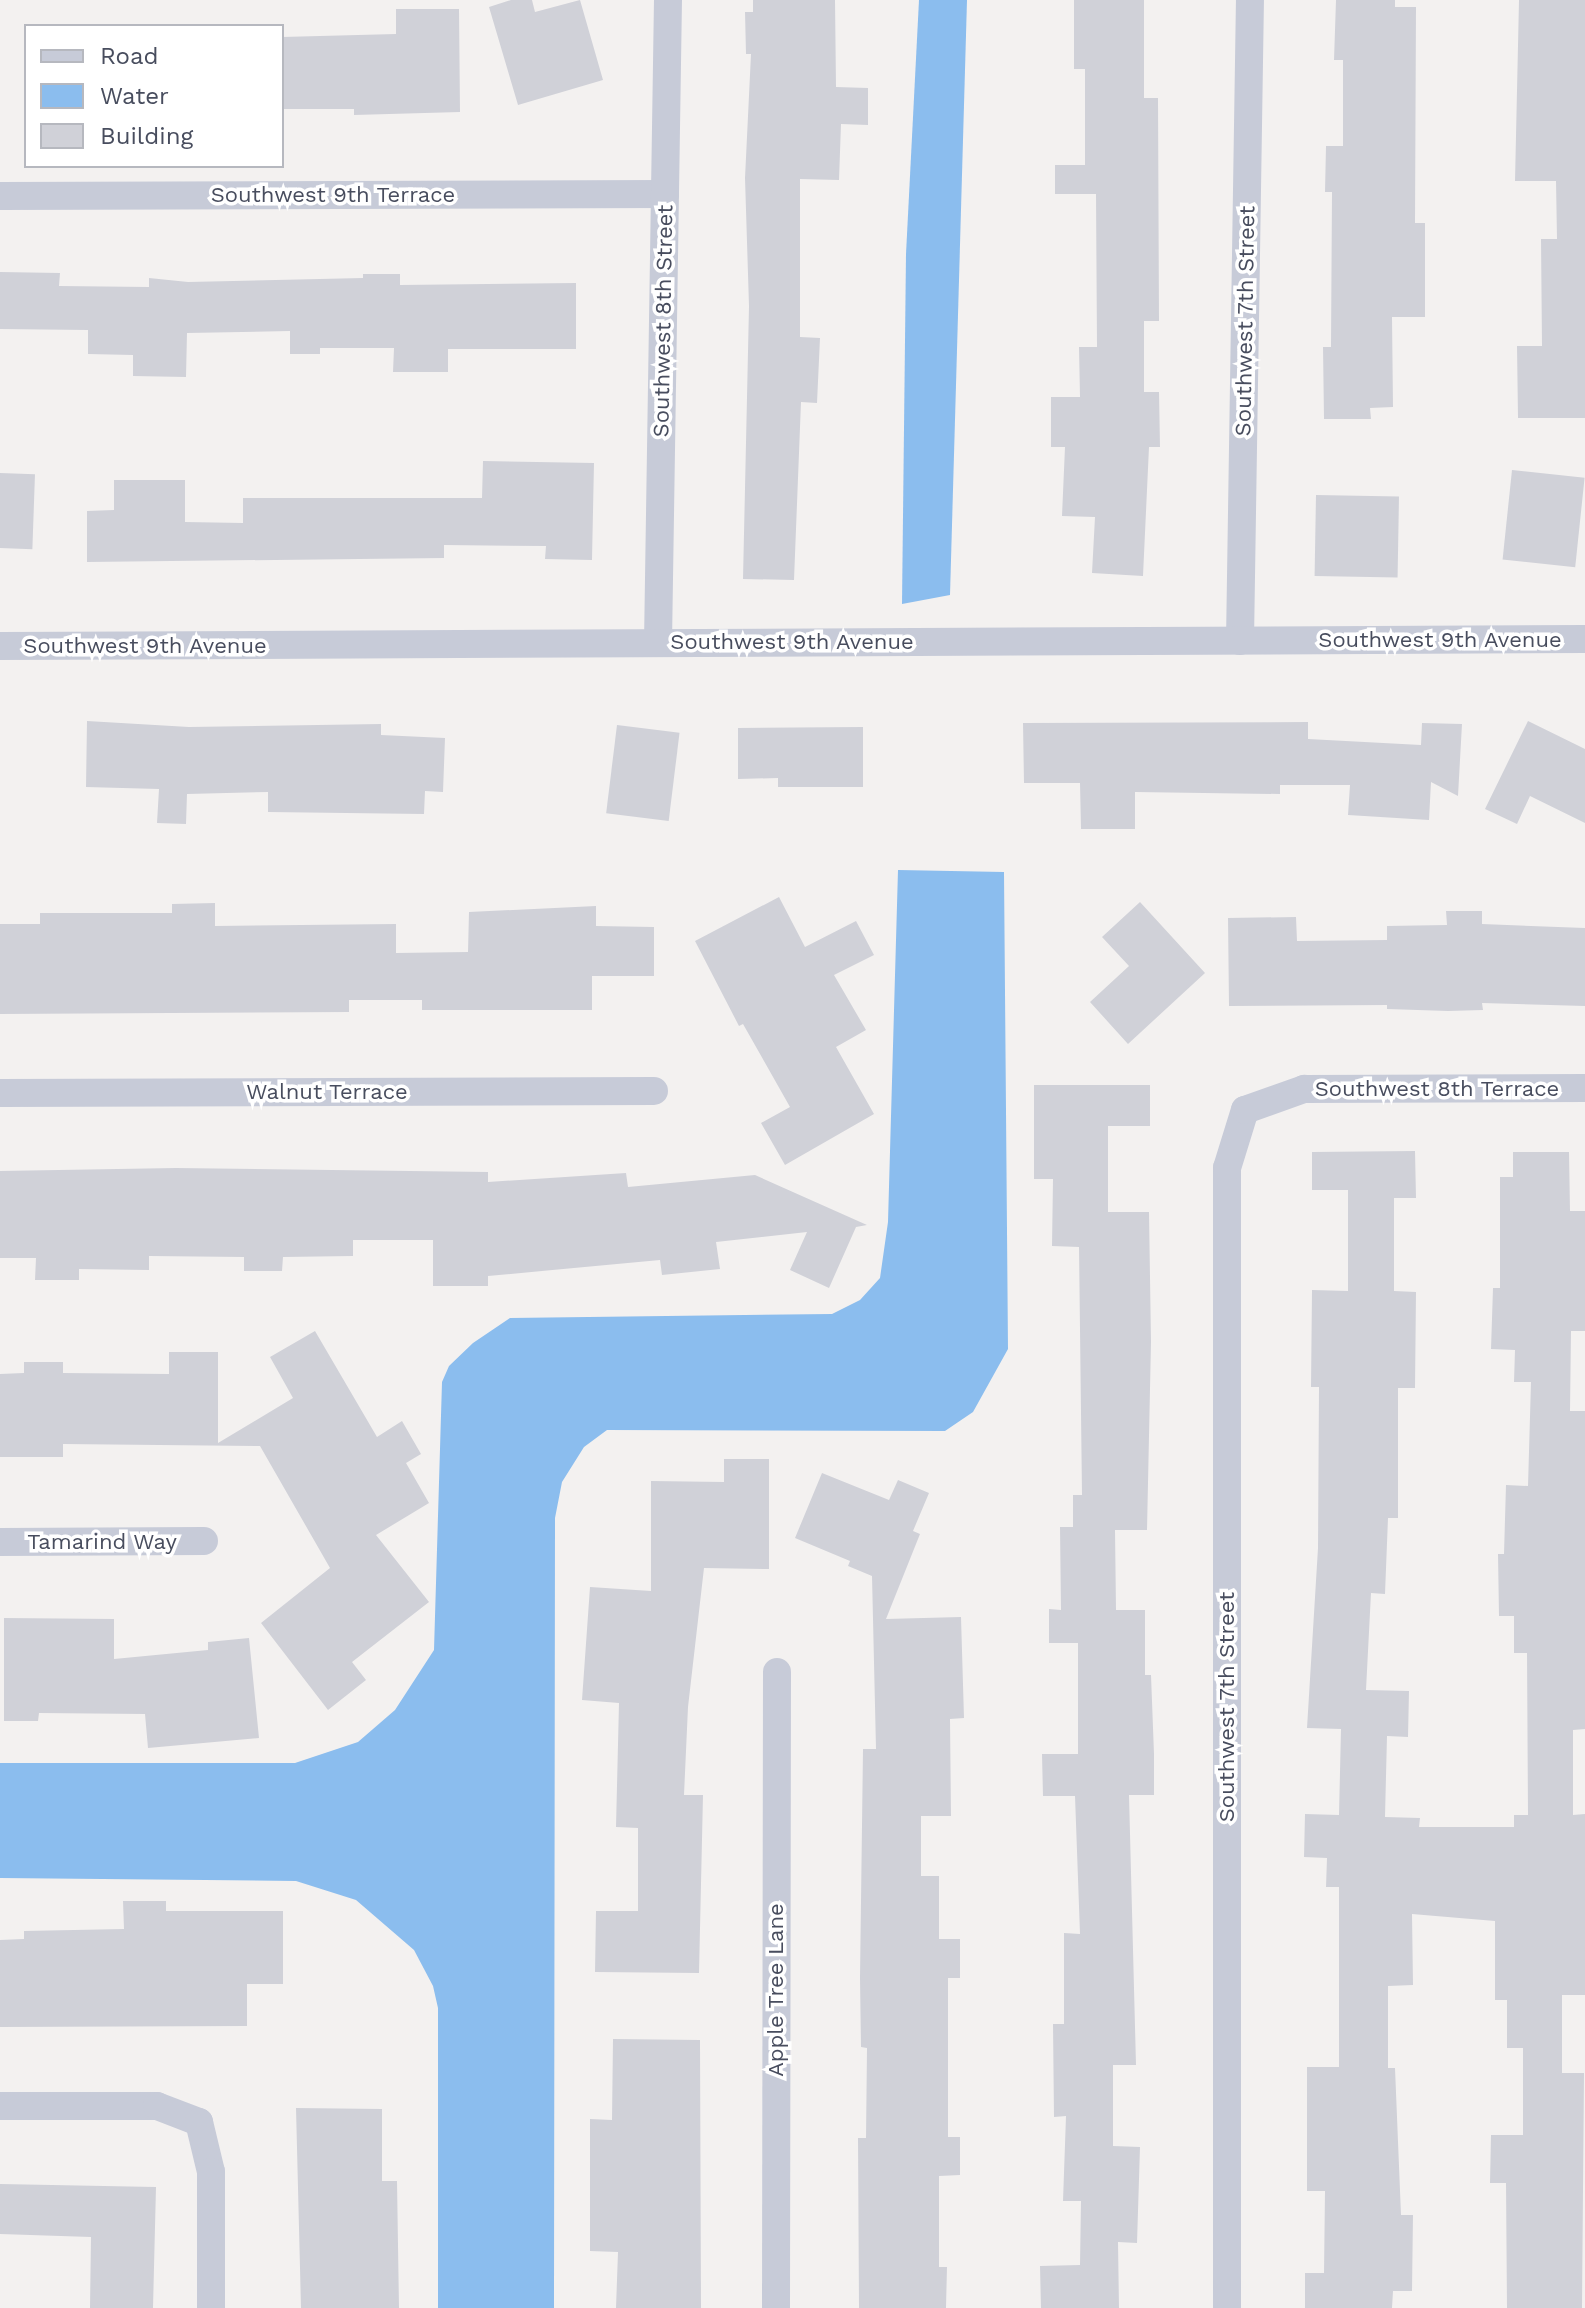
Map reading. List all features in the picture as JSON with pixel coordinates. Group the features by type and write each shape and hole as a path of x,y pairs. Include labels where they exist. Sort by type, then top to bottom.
{"street":[{"name":"Southwest 8th Street","path":"658,643 668,0"},
{"name":"Southwest 7th Street","path":"1240,641 1250,0"},
{"name":"Southwest 9th Terrace","path":"0,196 665,194"},
{"name":"Southwest 9th Avenue","path":"0,646 1585,639"},
{"name":"Southwest 8th Terrace","path":"1245,1110 1304,1089 1585,1088"},
{"name":"Walnut Terrace","path":"0,1093 654,1091"},
{"name":"Southwest 7th Street","path":"1227,2308 1227,1168 1245,1110"},
{"name":"Tamarind Way","path":"0,1542 204,1541"},
{"name":"Apple Tree Lane","path":"776,2308 777,1672"},
{"path":"0,2106 157,2106 199,2122 211,2172 211,2308"}],"water":[{"path":"919,0 967,0 950,595 902,604 906,254"},
{"path":"898,870 1004,872 1008,1349 973,1412 945,1431 607,1430 584,1447 562,1482 555,1518 554,2308 438,2308 438,2008 433,1986 414,1950 356,1900 296,1881 0,1878 0,1763 295,1763 358,1742 395,1710 434,1650 442,1382 449,1366 473,1343 510,1318 832,1314 860,1300 880,1278 888,1222"}],"building":[{"path":"511,0 532,0 535,12 580,0 603,80 518,105 489,7"},
{"path":"753,0 835,0 836,87 868,88 868,125 841,124 839,180 800,179 800,337 820,338 817,403 801,402 794,580 743,579 749,306 745,178 751,54 746,54 745,12 753,12"},
{"path":"1074,0 1144,0 1144,98 1158,98 1159,321 1144,321 1144,392 1159,392 1160,447 1149,447 1143,576 1092,573 1095,517 1062,516 1065,447 1051,447 1051,397 1080,397 1079,347 1097,347 1096,194 1055,194 1055,165 1085,165 1085,69 1074,69"},
{"path":"1336,0 1395,0 1395,7 1416,7 1415,223 1425,223 1425,317 1392,317 1393,407 1370,408 1371,419 1324,419 1323,347 1331,347 1332,192 1325,192 1326,146 1343,146 1343,60 1334,60"},
{"path":"1519,0 1585,0 1585,418 1518,418 1517,346 1542,346 1541,239 1557,239 1556,181 1515,181"},
{"path":"396,9 459,9 460,112 354,115 354,109 284,109 284,37 396,34"},
{"path":"0,272 60,273 59,286 149,287 149,278 188,282 363,278 363,274 400,274 400,285 576,283 576,349 448,349 448,372 393,372 394,348 320,348 320,354 290,354 290,331 187,333 186,377 133,376 133,355 88,354 88,330 0,329"},
{"path":"483,461 594,463 592,560 545,559 546,546 444,545 444,558 87,562 87,511 114,510 114,480 185,480 185,522 243,523 243,498 482,498"},
{"path":"1512,470 1585,478 1575,567 1503,560"},
{"path":"0,473 35,474 32,549 0,548"},
{"path":"1316,495 1399,496 1398,577 1315,576"},
{"path":"87,721 189,727 381,724 381,735 445,738 443,792 425,791 424,814 268,812 268,792 187,794 186,824 157,823 159,789 86,787"},
{"path":"1528,721 1585,749 1585,823 1530,796 1517,824 1485,809"},
{"path":"1308,722 1308,739 1421,745 1422,723 1462,724 1458,796 1431,782 1429,820 1348,815 1350,785 1280,785 1280,794 1135,792 1135,829 1081,829 1080,783 1024,783 1023,723"},
{"path":"617,725 680,733 669,821 606,813"},
{"path":"863,727 863,787 778,787 778,778 738,779 738,728"},
{"path":"779,897 805,947 856,921 874,955 834,975 866,1030 836,1047 874,1114 785,1165 761,1123 790,1107 743,1024 739,1026 695,941"},
{"path":"1140,902 1205,973 1128,1044 1090,1002 1129,966 1102,937"},
{"path":"215,903 215,926 396,924 396,953 468,952 469,912 596,906 596,926 654,927 654,976 592,976 592,1010 422,1010 422,1000 349,1000 349,1012 0,1014 0,924 40,924 40,913 172,913 172,904"},
{"path":"1446,911 1482,911 1482,924 1585,928 1585,1006 1482,1003 1483,1010 1448,1011 1387,1009 1387,1005 1229,1006 1228,918 1296,917 1297,941 1387,940 1387,926 1447,925"},
{"path":"1034,1085 1150,1085 1150,1126 1108,1126 1108,1212 1149,1212 1151,1342 1147,1530 1115,1530 1116,1610 1145,1610 1145,1675 1151,1675 1154,1754 1154,1795 1129,1795 1136,2065 1113,2065 1113,2146 1140,2147 1137,2243 1118,2242 1119,2308 1041,2308 1040,2266 1080,2265 1081,2201 1063,2201 1066,2116 1054,2117 1053,2024 1064,2024 1064,1933 1080,1934 1075,1796 1043,1796 1042,1754 1078,1754 1078,1643 1049,1643 1049,1609 1061,1610 1060,1527 1073,1527 1073,1495 1082,1495 1079,1247 1052,1246 1053,1179 1034,1179"},
{"path":"1415,1151 1416,1198 1394,1198 1394,1291 1416,1292 1415,1388 1398,1388 1398,1518 1388,1518 1385,1594 1371,1593 1366,1690 1409,1691 1408,1737 1387,1736 1385,1817 1420,1818 1419,1827 1514,1827 1514,1815 1528,1815 1527,1653 1514,1653 1514,1616 1499,1616 1498,1554 1504,1554 1506,1485 1528,1486 1531,1382 1514,1382 1515,1350 1491,1349 1493,1288 1500,1288 1500,1177 1513,1177 1513,1152 1569,1152 1570,1211 1585,1211 1585,1331 1571,1331 1570,1411 1585,1411 1585,1729 1573,1730 1573,1815 1585,1814 1585,1995 1562,1995 1562,2073 1584,2073 1582,2308 1507,2308 1506,2183 1490,2183 1491,2135 1523,2135 1523,2048 1507,2048 1507,2000 1495,2000 1495,1921 1412,1914 1413,1985 1388,1986 1388,2068 1395,2068 1401,2215 1413,2215 1412,2291 1393,2291 1392,2308 1305,2308 1305,2273 1324,2273 1325,2191 1307,2191 1307,2067 1339,2067 1339,1887 1326,1887 1327,1858 1304,1857 1305,1814 1339,1815 1341,1729 1307,1728 1318,1548 1319,1387 1311,1387 1312,1290 1348,1291 1348,1190 1312,1190 1312,1152"},
{"path":"176,1168 488,1172 488,1182 626,1173 628,1187 755,1175 867,1225 856,1227 829,1288 790,1270 807,1232 716,1242 720,1269 662,1275 660,1260 488,1276 488,1286 433,1286 433,1240 353,1240 353,1256 283,1257 282,1271 244,1271 244,1257 149,1256 149,1270 79,1269 79,1280 35,1280 36,1258 0,1258 0,1171"},
{"path":"315,1331 377,1437 402,1421 421,1454 406,1463 429,1503 376,1535 429,1602 352,1662 366,1680 328,1710 261,1623 330,1568 260,1446 63,1444 63,1457 0,1457 0,1374 24,1373 24,1362 63,1362 63,1373 169,1374 169,1352 218,1352 218,1443 293,1398 270,1357"},
{"path":"724,1459 769,1459 769,1569 704,1568 688,1707 684,1795 703,1795 699,1973 595,1972 596,1911 638,1911 638,1828 616,1827 619,1703 582,1700 590,1587 651,1591 651,1481 724,1482"},
{"path":"822,1473 889,1500 898,1480 929,1493 913,1531 920,1534 886,1619 961,1617 964,1718 950,1719 951,1816 921,1816 921,1876 939,1876 939,1939 960,1939 960,1978 948,1978 948,2137 960,2137 960,2175 939,2176 939,2267 947,2267 946,2308 859,2308 858,2138 866,2138 867,2048 861,2047 860,1978 863,1749 876,1749 872,1576 848,1566 850,1561 795,1538"},
{"path":"4,1618 114,1619 114,1659 208,1650 208,1642 249,1638 259,1738 148,1748 145,1714 39,1713 38,1721 4,1721"},
{"path":"123,1901 166,1901 166,1911 283,1911 283,1984 247,1984 247,2026 0,2027 0,1940 24,1939 24,1931 124,1929"},
{"path":"613,2039 700,2040 701,2308 616,2308 618,2252 590,2251 590,2119 612,2120"},
{"path":"296,2108 382,2109 382,2181 397,2181 399,2308 301,2308"},
{"path":"0,2184 156,2187 153,2308 90,2308 91,2237 0,2234"}]}
